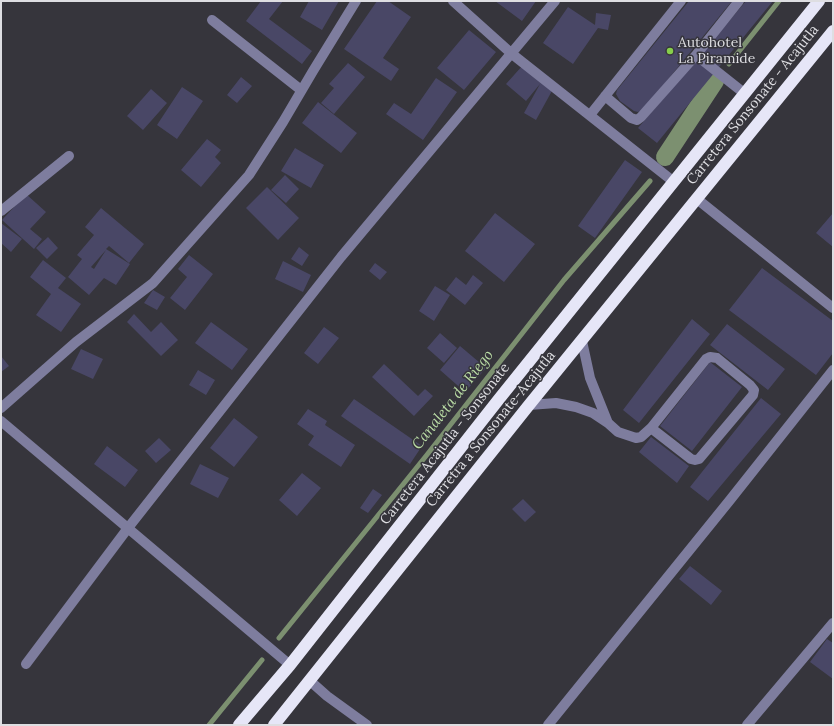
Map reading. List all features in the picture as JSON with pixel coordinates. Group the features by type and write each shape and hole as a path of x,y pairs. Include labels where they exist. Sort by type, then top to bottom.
{"highway":[{"name":"Carretera Sonsonate - Acajutla","path":"674,182 819,1"},
{"name":"Carretera Sonsonate - Acajutla","path":"697,199 833,31"},
{"name":"Carretera Acajutla - Sonsonate","path":"239,725 290,665 499,399 674,182"},
{"name":"Carretra a Sonsonate-Acajutla","path":"309,680 529,404 697,199"},
{"path":"274,725 309,680"}],"street":[{"path":"1,408 76,342 154,283 249,175 356,1"},
{"path":"453,1 512,54 674,182"},
{"path":"26,664 128,528 341,257 555,1"},
{"path":"590,115 680,1"},
{"path":"605,96 630,118 637,120 696,55 739,1"},
{"path":"212,20 301,90"},
{"path":"696,55 744,94"},
{"path":"1,211 69,156"},
{"path":"697,199 833,308"},
{"path":"582,341 590,378 608,423"},
{"path":"529,404 567,405 593,413 618,432 636,438 640,437 651,428 706,359 710,357 717,358 754,390 753,395 699,459 691,459 651,428"},
{"path":"548,725 833,370"},
{"path":"1,421 290,665"},
{"path":"747,725 833,622"},
{"path":"309,680 327,696 367,725"}],"building":[{"path":"261,1 283,1 269,19 312,51 302,64 246,21"},
{"path":"309,1 339,1 322,30 300,17"},
{"path":"377,1 388,1 411,17 383,58 399,69 391,81 344,49"},
{"path":"495,1 536,1 522,21"},
{"name":"Autohotel La Piramide","path":"689,1 732,1 643,110 638,112 634,111 620,101 616,94 617,90"},
{"path":"746,1 773,1 657,143 638,128"},
{"path":"568,7 595,25 596,13 611,15 608,30 598,28 573,64 543,43"},
{"path":"469,30 496,52 464,90 437,68"},
{"path":"348,63 365,77 334,114 321,103 334,88 329,84"},
{"path":"523,65 553,89 536,120 524,113 540,84 526,101 506,84"},
{"path":"241,77 252,86 237,103 227,95"},
{"path":"436,78 457,92 423,140 386,114 394,103 411,114"},
{"path":"182,87 203,101 177,139 157,125"},
{"path":"151,89 167,103 143,130 127,116"},
{"path":"318,102 357,133 341,153 302,123"},
{"path":"207,139 221,150 215,157 221,163 201,187 181,170"},
{"path":"295,148 324,165 311,188 281,171"},
{"path":"625,160 642,172 595,238 578,226"},
{"path":"285,175 299,189 286,203 271,190"},
{"path":"267,187 299,218 278,240 246,208"},
{"path":"26,194 46,212 30,229 42,239 34,249 2,220"},
{"path":"101,208 144,244 129,263 109,246 106,249 130,264 116,285 104,278 89,295 68,277 82,259 77,255 94,235 85,227","holes":["106,250 94,269 91,267"]},
{"path":"495,213 535,244 504,282 465,251"},
{"path":"833,213 833,247 816,233"},
{"path":"1,223 22,239 11,252 1,243"},
{"path":"48,237 58,248 47,259 36,248"},
{"path":"299,247 309,255 302,266 291,259"},
{"path":"189,255 213,274 185,310 170,298 187,277 178,269"},
{"path":"43,260 66,278 58,288 81,304 61,332 36,315 51,294 30,277"},
{"path":"283,261 311,275 303,292 275,279"},
{"path":"375,263 387,272 380,280 369,271"},
{"path":"762,268 833,321 833,353 816,375 729,310"},
{"path":"473,275 483,283 465,305 446,290 456,277 466,285"},
{"path":"435,286 450,295 434,321 419,311"},
{"path":"153,290 165,297 157,310 144,303"},
{"path":"134,314 151,332 161,322 178,340 161,356 127,322"},
{"path":"692,319 710,334 639,423 623,410"},
{"path":"211,322 248,349 232,370 195,343"},
{"path":"727,324 785,369 768,390 710,345"},
{"path":"324,327 339,338 318,364 304,353"},
{"path":"440,333 457,348 444,363 427,348"},
{"path":"460,346 486,368 465,392 440,370"},
{"path":"81,349 103,359 93,379 71,369"},
{"path":"1,356 9,366 1,372"},
{"path":"710,362 742,387 692,451 660,426"},
{"path":"384,364 418,396 425,389 433,396 414,416 372,377"},
{"path":"198,370 215,380 206,395 189,385"},
{"path":"761,398 781,414 708,501 690,487"},
{"path":"354,399 422,446 410,464 341,416"},
{"path":"308,409 327,421 325,425 355,445 341,467 308,445 314,436 297,424"},
{"path":"234,418 258,437 234,467 210,448"},
{"path":"651,437 689,466 677,483 639,452"},
{"path":"159,438 171,450 156,463 145,451"},
{"path":"107,446 138,470 125,487 94,464"},
{"path":"200,464 229,478 218,498 190,484"},
{"path":"302,473 321,488 297,516 279,500"},
{"path":"373,489 382,495 368,513 360,508"},
{"path":"523,499 536,512 525,522 512,509"},
{"path":"690,566 722,591 711,605 679,579"},
{"path":"827,639 833,643 833,679 810,662"}],"waterway":[{"name":"Canaleta de Riego","path":"729,64 779,1"},
{"path":"665,157 715,81"},
{"name":"Canaleta de Riego","path":"279,638 426,456 564,280 650,181"},
{"name":"Canaleta de Riego","path":"209,725 262,660"}],"place":[{"name":"Autohotel La Piramide","path":"670,51"}]}
